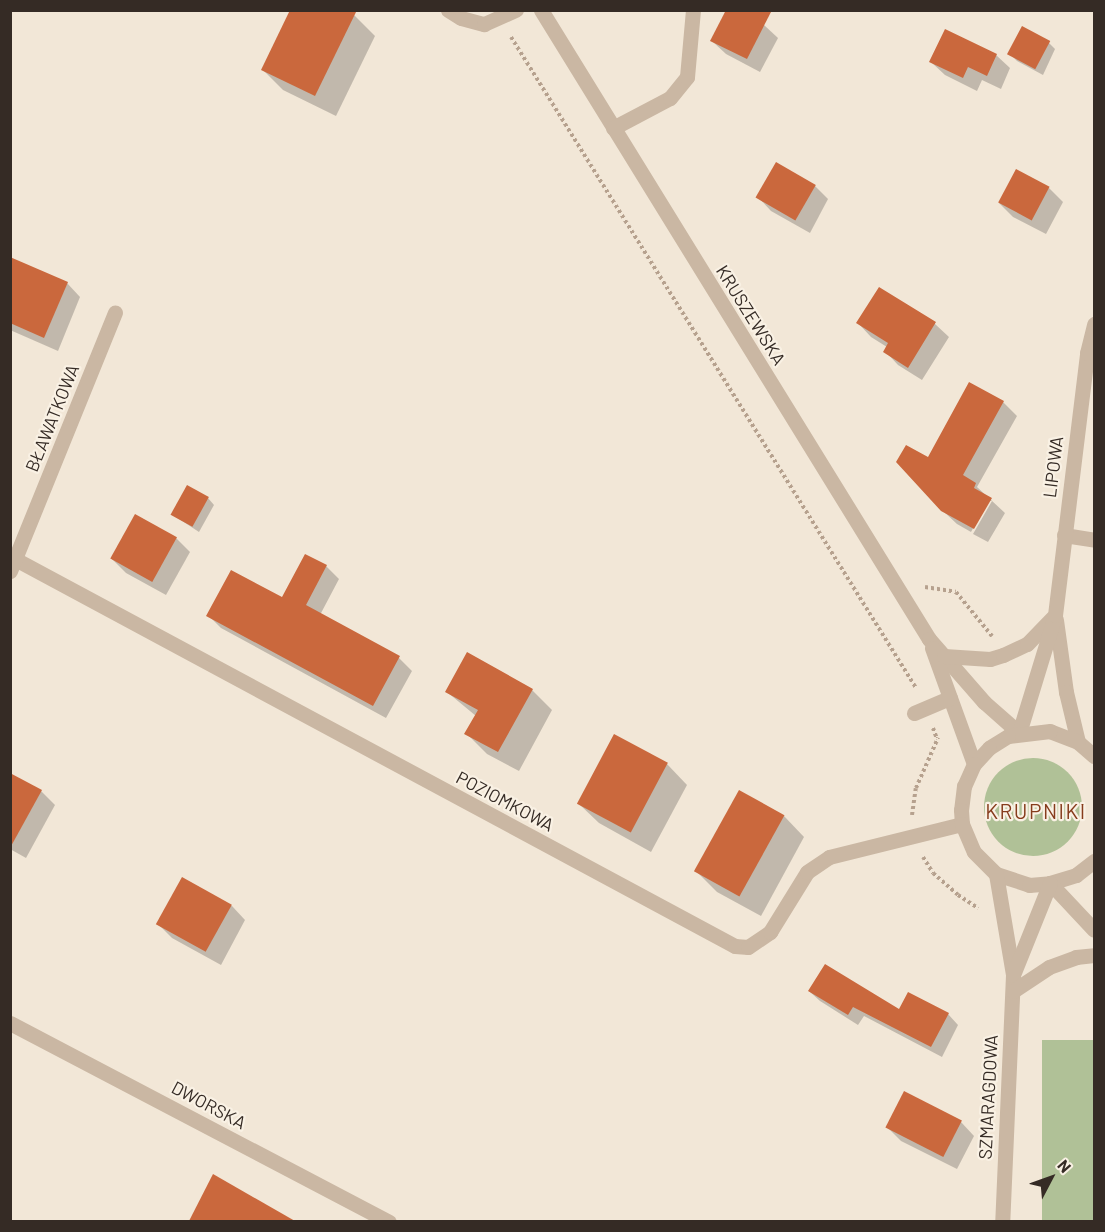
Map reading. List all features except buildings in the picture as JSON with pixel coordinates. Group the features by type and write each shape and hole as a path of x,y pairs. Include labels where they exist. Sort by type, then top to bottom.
{"street":[{"path":"448,10 461,18 484,24 500,19 516,10"},
{"name":"KRUSZEWSKA","path":"541,10 929,639 984,702 1019,733"},
{"path":"613,128 670,98 687,77 693,10"},
{"name":"BŁAWATKOWA","path":"13,565 115,313"},
{"name":"LIPOWA","path":"1019,733 1055,615 1087,353 1095,324"},
{"path":"1064,535 1095,540"},
{"name":"POZIOMKOWA","path":"13,565 735,946 748,946 770,932 807,872 829,857 962,824"},
{"path":"944,656 990,659 1003,655 1027,644 1055,615"},
{"name":"LIPOWA","path":"1055,615 1066,692 1078,742"},
{"name":"KRUSZEWSKA","path":"929,639 974,764"},
{"path":"920,710 950,698"},
{"path":"1095,756 1078,742 1050,732 1019,733 989,748 974,764 964,786 962,824 974,852 996,874 1029,885 1050,883 1076,875 1095,861"},
{"name":"SZMARAGDOWA","path":"996,874 1013,983 1002,1221"},
{"path":"1050,883 1095,930"},
{"name":"SZMARAGDOWA","path":"1013,983 1050,883"},
{"path":"1013,983 1076,957 1095,955"},
{"name":"DWORSKA","path":"10,1023 389,1221"}],"path":[{"path":"500,19 937,739 916,788 912,821"},
{"path":"918,586 956,592 992,637 998,639"},
{"path":"920,852 933,873 958,895 983,911"}],"green space":[{"path":"1033,758 1052,762 1068,772 1078,788 1082,807 1078,826 1068,842 1052,852 1033,856 1014,852 998,842 988,826 984,807 988,788 998,772 1014,762"},
{"path":"1042,1040 1094,1040 1094,1221 1042,1221"}],"district":[{"name":"KRUPNIKI","path":"1036,811"}]}
